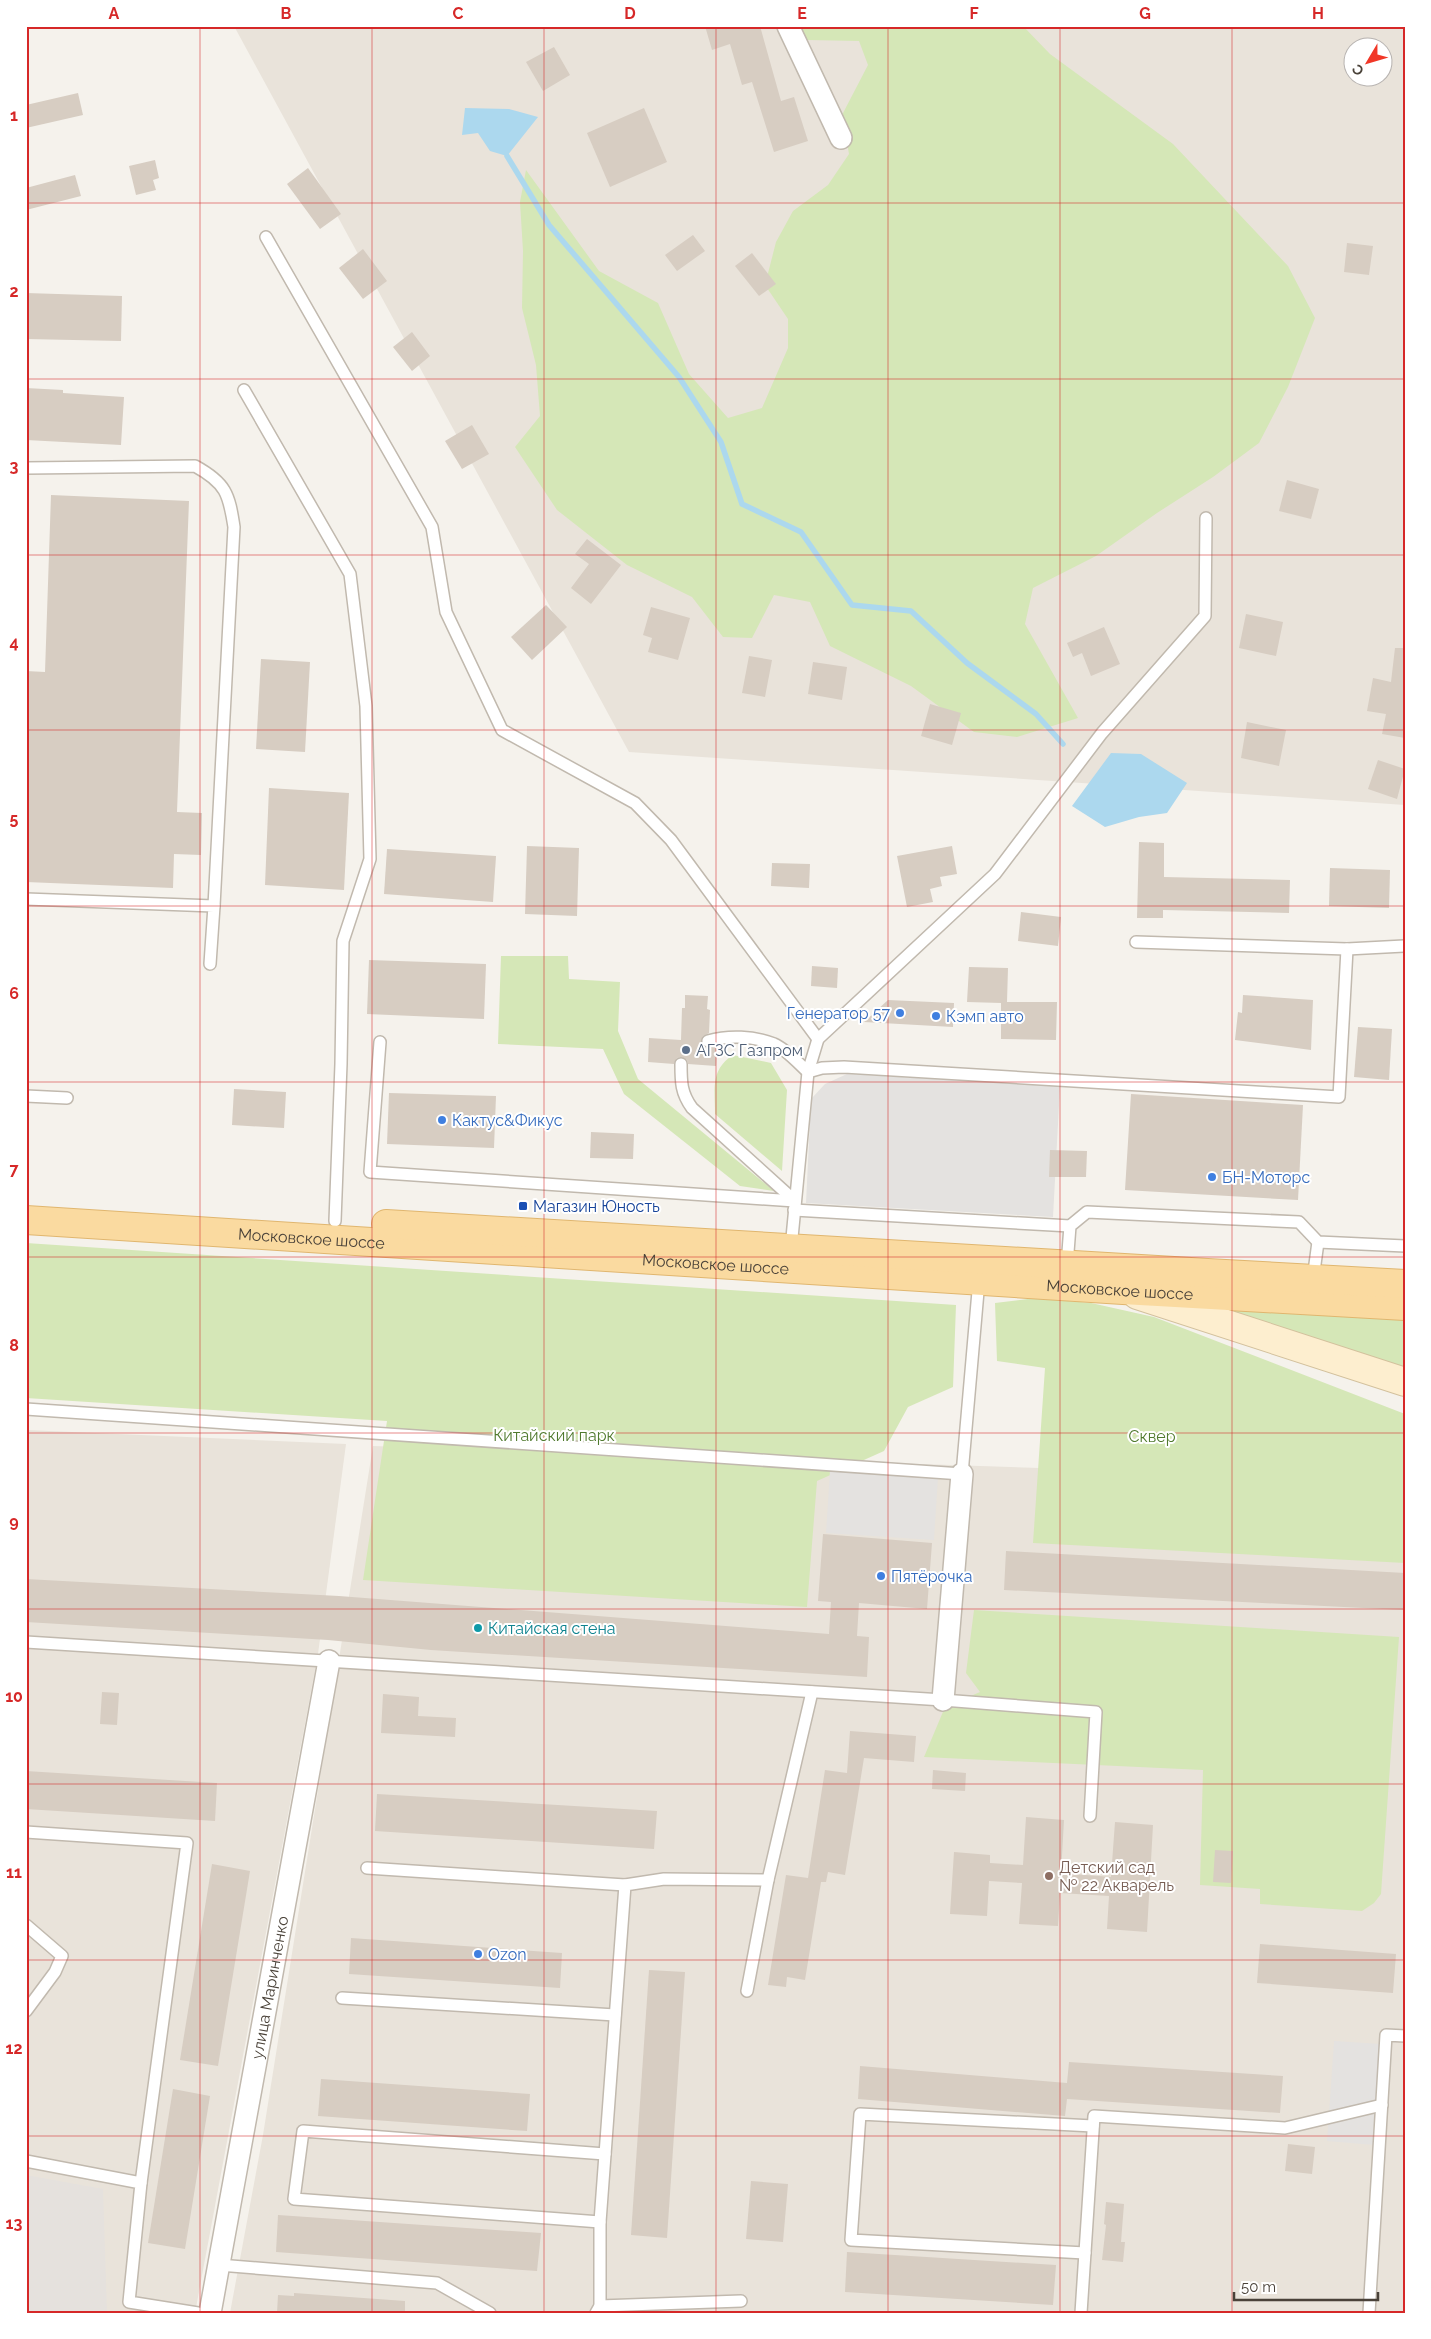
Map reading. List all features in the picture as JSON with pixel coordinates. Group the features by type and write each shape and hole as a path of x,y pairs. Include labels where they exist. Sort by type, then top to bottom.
{"main road":[{"name":"Московское шоссе","path":"26,1202 335,1221 790,1258"},
{"name":"Московское шоссе","path":"26,1220 790,1258 980,1270 1124,1290 1405,1306"},
{"name":"Московское шоссе","path":"980,1270 1067,1266 1405,1284"},
{"path":"1124,1290 1405,1382"}],"street":[{"path":"788,26 841,138"},
{"path":"942,1700 962,1474"},
{"name":"улица Маринченко","path":"210,2313 307,1772 329,1661"}],"lane":[{"path":"266,237 432,527 446,612 502,730 635,803 671,840 818,1039"},
{"path":"244,390 350,574 366,706 370,859 343,941 341,1064 335,1221"},
{"path":"26,468 195,466 214,476 230,499 234,527 210,964"},
{"path":"790,1258 808,1072 818,1039 995,874 1102,732 1204,616 1206,518"},
{"path":"26,899 214,906"},
{"path":"1136,942 1347,949 1404,946"},
{"path":"808,1072 822,1068 844,1067 1339,1097 1347,949"},
{"path":"708,1040 722,1036 738,1037 775,1045 808,1072"},
{"path":"380,1042 370,1172 1070,1226 1087,1212 1299,1222 1318,1242 1405,1246"},
{"path":"681,1064 680,1085 683,1097 692,1108 795,1206"},
{"path":"26,1096 67,1098"},
{"path":"1067,1266 1070,1226"},
{"path":"1313,1279 1318,1242"},
{"path":"26,1409 962,1474 980,1270"},
{"path":"26,1642 942,1700 1096,1712 1090,1816"},
{"path":"747,1990 768,1880 812,1692"},
{"path":"26,1832 187,1843 141,2183 129,2302 198,2313"},
{"path":"367,1868 625,1885 664,1878 768,1880"},
{"path":"625,1885 600,2222 598,2309 741,2301"},
{"path":"26,1925 62,1956 55,1972 26,2011"},
{"path":"342,1998 615,2015"},
{"path":"1369,2313 1386,2035 1405,2036"},
{"path":"1081,2313 1094,2116 1285,2128 1382,2105"},
{"path":"1084,2253 851,2240 860,2114 1093,2126"},
{"path":"600,2222 294,2199 303,2130 605,2154"},
{"path":"26,2161 141,2183"},
{"path":"219,2265 436,2283 490,2313"}],"shaded area":[{"path":"234,26 1405,26 1405,805 629,752"},
{"path":"847,1074 1060,1086 1053,1217 806,1203 811,1099 825,1084"},
{"path":"26,1430 346,1444 318,1654 195,2313 26,2313"},
{"path":"373,1446 1405,1480 1405,2313 230,2313 263,2135"},
{"path":"830,1470 938,1478 934,1540 826,1533"},
{"path":"1334,2041 1381,2044 1374,2145 1327,2141"},
{"path":"26,2175 103,2189 107,2313 26,2313"}],"green space":[{"path":"798,26 1023,26 1050,54 1173,144 1288,266 1315,318 1288,387 1259,443 1213,477 1157,513 1096,556 1033,588 1025,624 1078,718 1017,737 974,732 911,686 830,646 810,602 774,595 752,638 723,637 692,597 627,565 557,510 515,447 540,416 536,365 522,308 523,251 520,202 526,170 599,271 658,303 689,374 728,418 762,408 788,348 788,319 765,285 776,242 793,211 828,185 849,154 842,115 868,65 859,41 807,40"},
{"path":"501,956 568,956 569,979 620,982 618,1031 638,1079 774,1191 740,1186 624,1094 603,1049 498,1044"},
{"path":"733,1055 771,1063 787,1090 782,1171 715,1114 715,1081 717,1074 720,1067"},
{"name":"Китайский парк","path":"26,1243 956,1305 953,1387 908,1407 884,1451 817,1481 807,1607 363,1580 387,1421 26,1398"},
{"name":"Сквер","path":"1035,1298 1091,1303 1154,1317 1405,1414 1405,1563 1033,1543 1045,1368 997,1361 995,1303"},
{"path":"1198,1305 1405,1314 1404,1372"},
{"path":"974,1610 1399,1637 1381,1894 1374,1903 1362,1911 1260,1904 1260,1889 1200,1885 1203,1770 924,1757 945,1707 980,1692 966,1673"}],"water":[{"path":"465,108 509,109 538,117 507,156 490,151 478,133 462,135"},
{"path":"1111,753 1141,754 1187,783 1167,813 1139,817 1105,827 1072,806"}],"building":[{"path":"705,26 760,26 781,101 794,97 808,141 774,152 752,82 742,85 730,44 712,50"},
{"path":"554,47 570,75 543,91 526,62"},
{"path":"78,93 83,115 26,128 26,105"},
{"path":"644,108 667,162 610,187 587,133"},
{"path":"155,160 159,178 153,180 156,190 136,195 129,166"},
{"path":"308,168 341,214 320,229 287,184"},
{"path":"75,175 81,196 26,210 26,188"},
{"path":"693,235 705,251 677,271 665,255"},
{"path":"1347,243 1373,246 1369,275 1344,272"},
{"path":"363,249 387,281 363,299 339,268"},
{"path":"752,253 776,284 759,296 735,266"},
{"path":"26,293 122,296 121,341 26,339"},
{"path":"412,332 430,356 412,371 393,347"},
{"path":"26,388 63,390 63,393 124,397 121,445 26,440"},
{"path":"472,425 489,454 462,469 445,441"},
{"path":"1287,480 1319,489 1311,519 1279,511"},
{"path":"51,495 189,501 177,812 202,813 201,855 174,854 173,888 26,882 26,671 45,672"},
{"path":"587,539 621,565 591,604 571,588 589,564 575,554"},
{"path":"546,605 567,627 532,660 511,637"},
{"path":"651,607 690,618 678,660 648,652 652,638 643,635"},
{"path":"1246,614 1283,622 1276,656 1239,648"},
{"path":"1104,627 1120,664 1091,676 1082,653 1073,657 1067,643"},
{"path":"1395,648 1405,648 1405,738 1382,734 1386,714 1367,711 1373,678 1391,682"},
{"path":"749,656 772,660 765,697 742,693"},
{"path":"261,659 310,662 305,752 256,749"},
{"path":"813,662 847,667 842,700 808,694"},
{"path":"930,704 961,713 952,745 921,736"},
{"path":"1247,722 1286,730 1279,766 1241,758"},
{"path":"1378,760 1405,769 1397,799 1368,789"},
{"path":"269,788 349,793 344,890 265,885"},
{"path":"1139,842 1164,843 1164,877 1290,880 1289,913 1163,910 1163,918 1137,918"},
{"path":"527,846 579,848 577,916 525,914"},
{"path":"952,846 957,874 940,877 942,886 930,889 933,902 907,907 897,856"},
{"path":"387,849 496,856 493,902 384,894"},
{"path":"772,863 810,864 809,888 771,886"},
{"path":"1330,868 1390,870 1389,908 1329,906"},
{"path":"1021,912 1061,917 1058,946 1018,941"},
{"path":"369,960 486,964 484,1019 367,1014"},
{"path":"812,966 838,968 837,988 811,986"},
{"path":"969,967 1008,968 1007,1002 1057,1002 1056,1040 1001,1039 1001,1003 967,1002"},
{"path":"685,995 708,996 707,1009 710,1010 709,1033 703,1036 701,1042 706,1048 717,1047 716,1066 688,1064 687,1060 681,1057 677,1058 674,1064 648,1062 649,1038 681,1040 682,1008 685,1008"},
{"path":"1243,995 1313,1000 1311,1050 1235,1040 1238,1012 1242,1013"},
{"path":"888,1000 954,1003 953,1027 864,1022"},
{"path":"1358,1027 1392,1029 1389,1080 1354,1077"},
{"path":"234,1089 286,1092 284,1128 232,1125"},
{"name":"Кактус&Фикус","path":"389,1093 496,1096 494,1148 387,1144"},
{"path":"1131,1094 1303,1105 1298,1200 1125,1190"},
{"path":"591,1132 634,1134 633,1159 590,1158"},
{"path":"1050,1150 1087,1151 1086,1177 1049,1177"},
{"name":"Китайская стена","path":"823,1534 932,1543 927,1609 859,1603 857,1636 869,1637 867,1677 431,1650 328,1640 26,1622 26,1579 339,1596 829,1634 831,1602 818,1601"},
{"path":"1006,1551 1405,1573 1405,1606 1403,1606 1403,1610 1004,1590"},
{"path":"102,1692 119,1693 117,1725 100,1724"},
{"path":"383,1694 419,1697 418,1716 456,1718 455,1737 381,1733"},
{"path":"850,1731 916,1736 914,1762 864,1758 845,1875 828,1872 826,1882 821,1882 805,1980 787,1977 786,1987 768,1985 786,1875 808,1878 825,1770 847,1773"},
{"path":"933,1770 966,1773 965,1791 932,1789"},
{"path":"26,1771 217,1783 215,1821 26,1809"},
{"path":"377,1794 657,1811 654,1849 375,1831"},
{"path":"1026,1817 1064,1820 1061,1873 1111,1877 1115,1822 1153,1825 1147,1932 1107,1929 1109,1896 1060,1893 1058,1926 1019,1924 1022,1883 989,1881 987,1916 950,1914 954,1852 990,1855 990,1863 1023,1865"},
{"path":"1215,1850 1233,1851 1231,1883 1213,1882"},
{"path":"212,1864 250,1871 218,2066 180,2060"},
{"path":"351,1938 562,1953 560,1988 349,1974"},
{"path":"1260,1944 1396,1954 1393,1993 1257,1983"},
{"path":"649,1970 685,1972 667,2238 631,2235"},
{"path":"1069,2062 1283,2076 1280,2113 1067,2099 1065,2116 858,2099 860,2066 1067,2083"},
{"path":"321,2079 530,2094 527,2131 318,2116"},
{"path":"173,2089 210,2096 185,2249 148,2243"},
{"path":"1288,2144 1315,2147 1312,2174 1285,2171"},
{"path":"751,2181 788,2184 783,2242 746,2239"},
{"path":"1106,2202 1124,2204 1121,2242 1125,2242 1123,2262 1102,2260 1106,2225 1104,2224"},
{"path":"278,2215 541,2233 537,2271 276,2252"},
{"path":"847,2252 1056,2265 1053,2305 845,2292"},
{"path":"294,2293 405,2301 405,2313 277,2313 278,2295 294,2296"}],"waterway":[{"path":"507,156 549,225 679,377 721,442 742,504 801,532 852,605 911,611 967,663 1036,714 1063,744"}],"place":[{"name":"Генератор 57","path":"900,1013"},
{"name":"Кэмп авто","path":"936,1016"},
{"name":"АГЗС Газпром","path":"686,1050"},
{"name":"Кактус&Фикус","path":"442,1120"},
{"name":"БН-Моторс","path":"1212,1177"},
{"name":"Магазин Юность","path":"523,1206"},
{"name":"Пятёрочка","path":"881,1576"},
{"name":"Китайская стена","path":"478,1628"},
{"name":"Детский сад № 22 Акварель","path":"1049,1876"},
{"name":"Ozon","path":"478,1954"}]}
